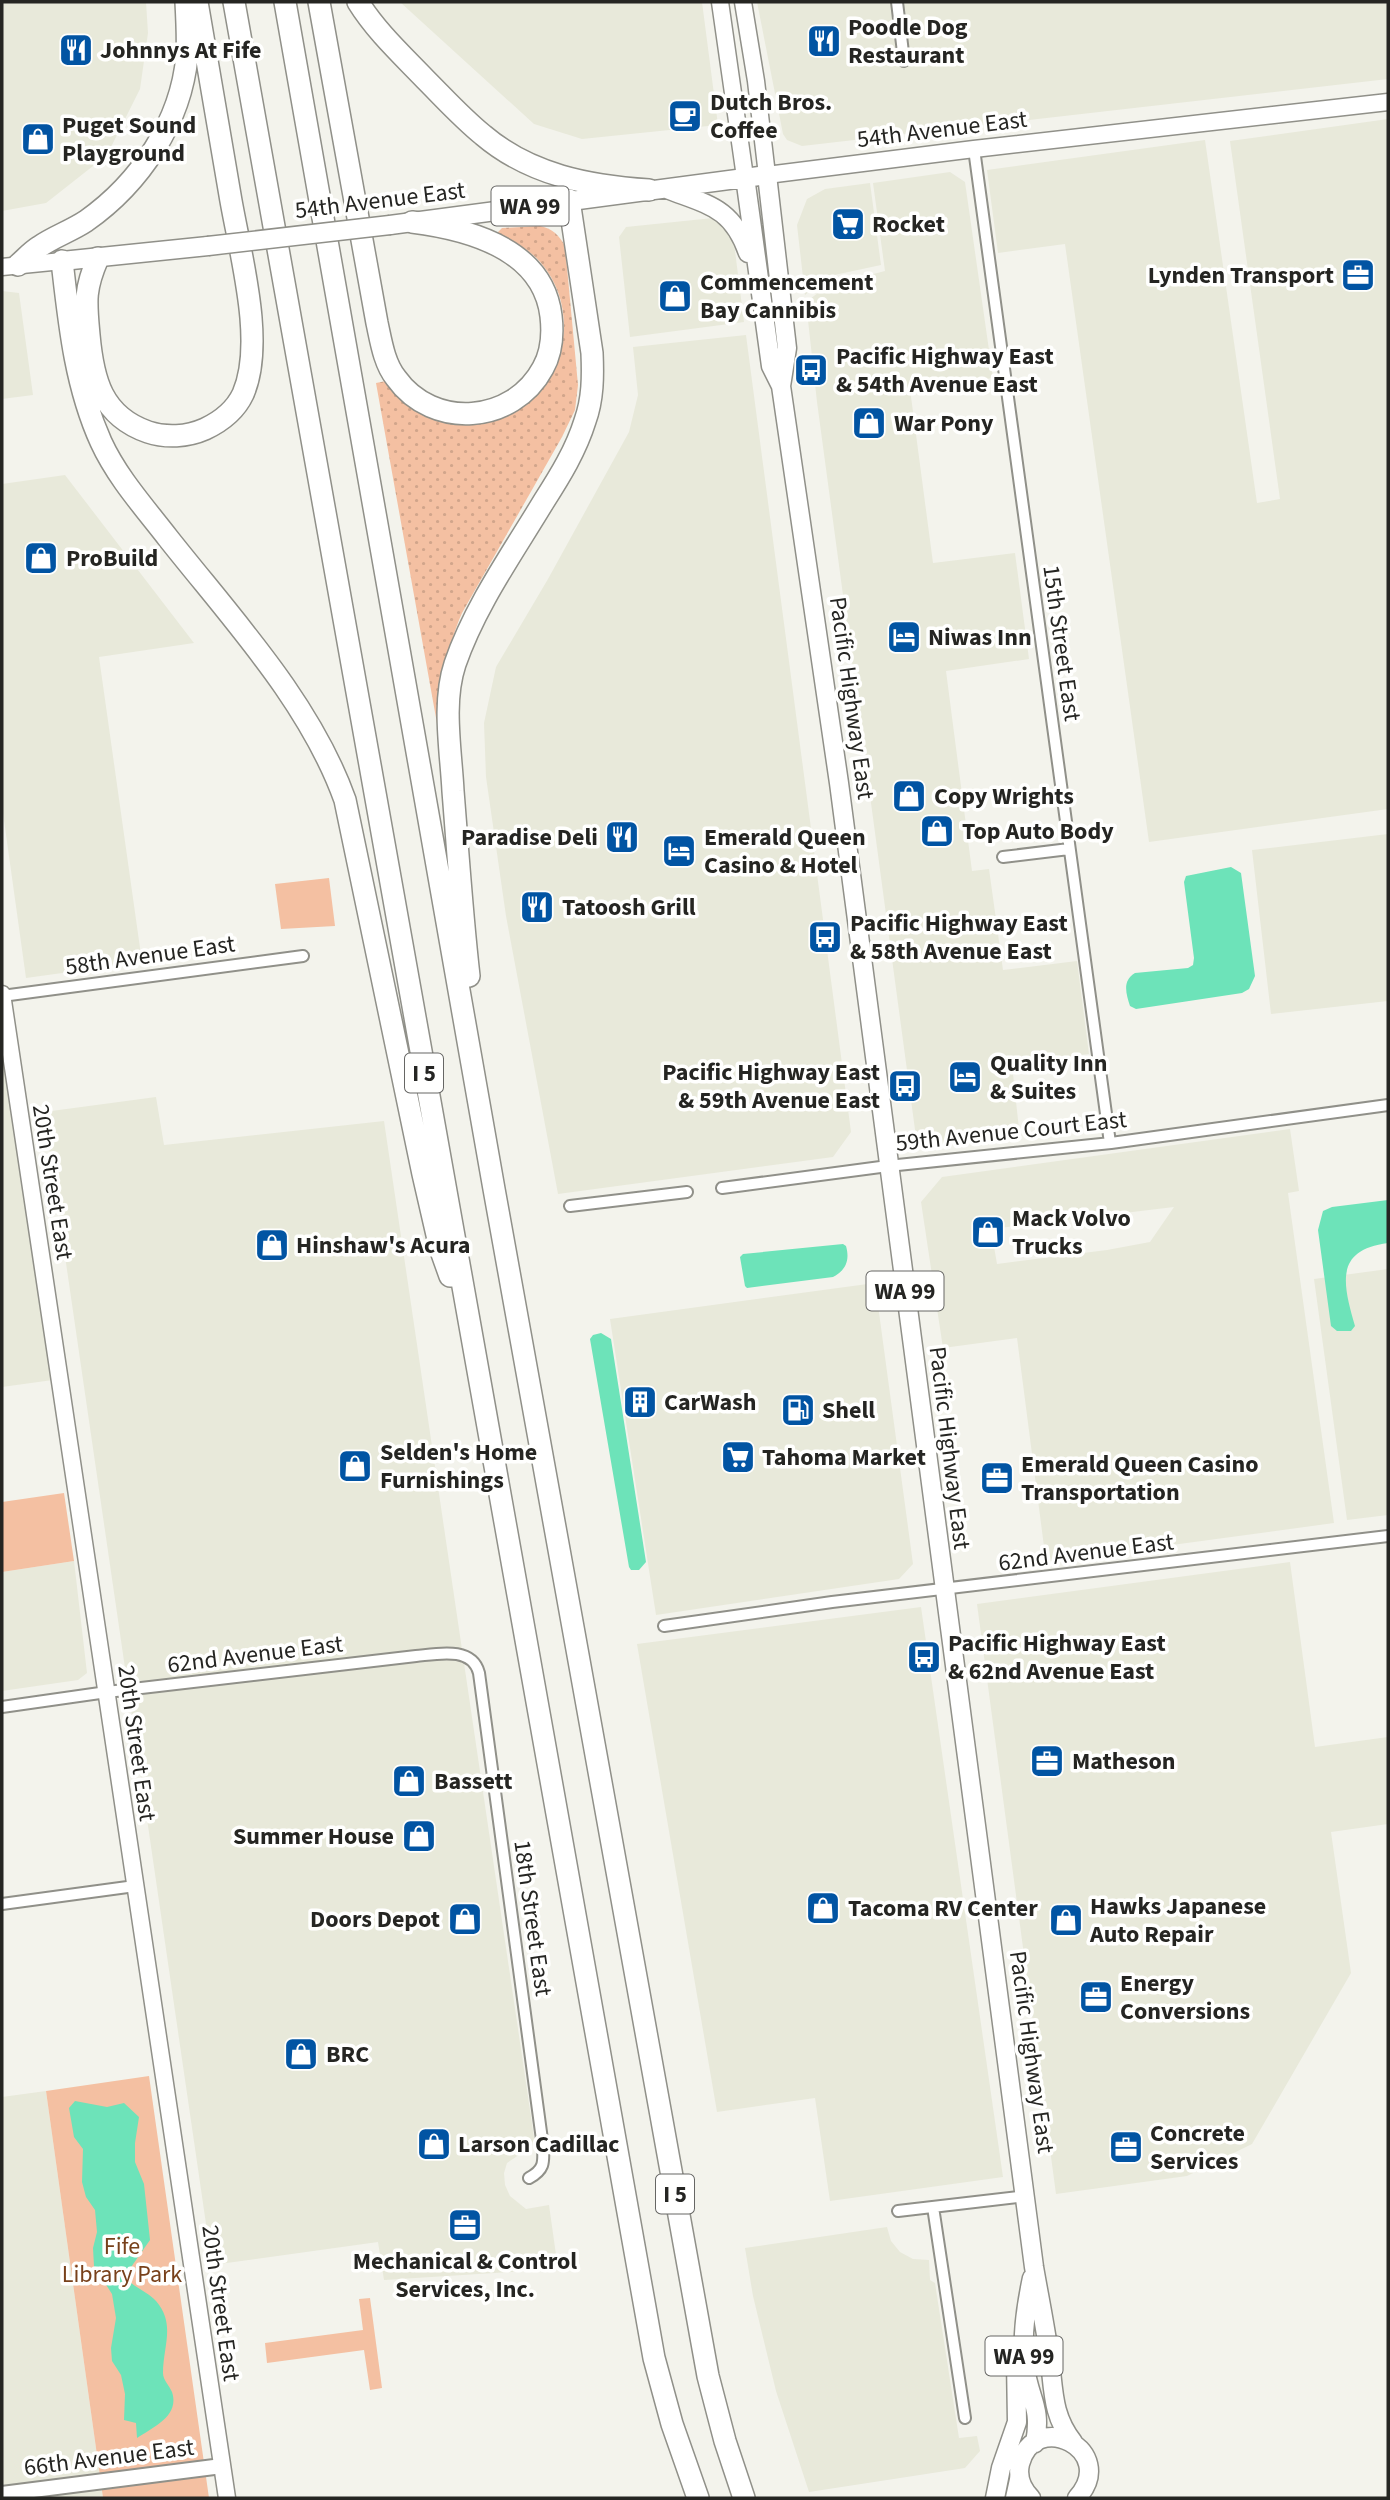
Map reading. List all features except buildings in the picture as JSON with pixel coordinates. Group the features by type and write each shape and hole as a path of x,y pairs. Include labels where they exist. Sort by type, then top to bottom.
{"highway":[{"path":"10,266 85,221 132,180 150,156 168,125 180,91 186,58 186,2"},
{"path":"98,258 89,278 86,294 93,367 97,384 109,405 125,421 140,429 168,436 200,432 228,416 237,404 247,381 251,323 197,2"},
{"name":"I 5","path":"234,2 654,2358 672,2424 698,2498"},
{"name":"I 5","path":"285,2 494,1189 708,2376 744,2498"},
{"path":"319,2 377,323 385,355 394,376 414,397 448,413 472,414 499,408 524,391 543,368 548,357 551,311 542,285 532,270 519,259 488,241 440,225 412,222"},
{"path":"358,2 383,36 457,111 500,148 534,167 569,179 656,189"},
{"path":"494,1189 463,916 450,751 449,688 454,666 473,623 559,476 586,420 593,378 592,353 569,200"},
{"path":"62,261 69,325 78,368 90,415 102,443 118,472 286,689 314,731 336,775 345,800 440,1248 472,1345"}],"main road":[{"name":"Pacific Highway East","path":"720,2 771,366 781,386"},
{"name":"Pacific Highway East","path":"743,2 756,80 787,348 781,386 838,769 1034,2267 1049,2352 1056,2413 1061,2426 1073,2442"},
{"name":"54th Avenue East","path":"10,266 390,225 745,177 1388,102"},
{"path":"656,189 715,208 732,222 741,233 759,285"},
{"name":"20th Street East","path":"2,995 227,2498"},
{"name":"Pacific Highway East","path":"1034,2267 1028,2296 1025,2369 1038,2413 1035,2442"},
{"path":"995,2498 998,2476 1017,2422 1015,2368 1025,2331"},
{"path":"1035,2442 1058,2437 1073,2442"},
{"name":"WA 99","path":"1019,2475 1024,2454 1035,2442"},
{"name":"WA 99","path":"1073,2442 1087,2461 1089,2477 1084,2494"},
{"path":"1014,2498 1019,2475"},
{"path":"1019,2475 1023,2488 1031,2498"}],"street":[{"path":"897,2 904,61"},
{"name":"15th Street East","path":"974,149 1110,1143"},
{"path":"1003,857 1069,849"},
{"name":"58th Avenue East","path":"2,995 303,956"},
{"name":"59th Avenue Court East","path":"722,1188 888,1166 1110,1143 1388,1105"},
{"path":"570,1206 687,1192"},
{"name":"62nd Avenue East","path":"664,1626 820,1604 1388,1536"},
{"name":"62nd Avenue East","path":"2,1707 107,1692 436,1654 456,1654 471,1658"},
{"name":"18th Street East","path":"471,1658 479,1673 543,2147 544,2163 540,2172 529,2179"},
{"path":"2,1904 135,1886"},
{"path":"898,2211 1026,2196"},
{"path":"933,2207 965,2418"},
{"name":"66th Avenue East","path":"2,2494 222,2466"}],"shaded area":[{"path":"2,2 146,2 148,33 140,89 107,155 46,203 2,211"},
{"path":"400,2 702,2 718,125 582,139 534,124"},
{"path":"757,2 1388,2 1388,79 802,146 787,140 783,134"},
{"path":"1388,119 1388,809 1149,842 1065,244 998,253 987,170 1205,140 1257,503 1280,499 1230,141"},
{"path":"950,172 965,182 993,378 910,389 933,563 1015,553 1029,659 946,671 972,871 989,869 1003,970 1077,961 1089,1054 1024,1062 1013,1074 1020,1138 925,1145 916,1137 817,402 806,302 827,286 885,271 873,183"},
{"path":"870,183 881,265 825,277 805,295 797,225 807,199 825,189"},
{"path":"713,218 733,235 744,322 630,337 619,237 626,227"},
{"path":"2,291 19,293 33,395 2,399"},
{"path":"746,335 851,1132 833,1157 558,1194 506,916 486,777 484,723 496,667 629,432 638,395 633,347"},
{"path":"65,475 194,643 99,657 142,962 26,978 2,806 2,484"},
{"path":"1388,834 1388,1001 1271,1014 1252,850"},
{"path":"1231,867 1241,873 1255,976 1249,989 1242,993 1136,1009 1130,1006 1127,984 1135,973 1188,968 1193,965 1184,882 1186,876"},
{"path":"2,994 60,1379 2,1387"},
{"path":"156,1097 164,1145 384,1121 535,2144 507,2163 505,2185 510,2196 526,2209 549,2205 558,2269 384,2280 378,2242 212,2265 44,1112"},
{"path":"1290,1129 1299,1191 1288,1193 1334,1523 1046,1562 1017,1338 943,1348 921,1202 942,1177","holes":["1174,1207 1150,1242 997,1264 991,1229"]},
{"path":"1388,1200 1388,1243 1358,1253 1351,1261 1346,1283 1355,1326 1351,1331 1337,1331 1331,1326 1318,1230 1323,1211 1332,1207"},
{"path":"843,1244 847,1251 846,1264 833,1277 747,1288 745,1286 740,1257 743,1254"},
{"path":"1388,1269 1388,1515 1347,1520 1314,1279"},
{"path":"875,1283 913,1564 899,1579 656,1615 610,1319"},
{"path":"601,1333 611,1339 646,1562 639,1570 631,1570 629,1567 590,1339"},
{"path":"74,1561 87,1673 78,1680 2,1691 2,1572"},
{"path":"1290,1562 1315,1747 1388,1737 1388,1824 1331,1832 1351,1973 1252,2144 1187,2176 1056,2194 977,1604"},
{"name":"Tacoma RV Center","path":"921,1607 1003,2177 830,2201 815,2098 717,2112 637,1644"},
{"path":"46,2091 103,2498 2,2498 2,2097"},
{"path":"75,2101 107,2107 124,2103 139,2117 135,2162 144,2184 150,2240 129,2270 130,2282 156,2301 166,2318 163,2373 173,2400 172,2408 164,2420 137,2438 136,2423 124,2420 125,2394 121,2375 112,2361 111,2348 116,2318 112,2294 94,2266 93,2248 97,2232 95,2210 86,2197 82,2182 83,2149 74,2137 69,2108"},
{"path":"887,2227 891,2241 900,2252 913,2259 929,2260 930,2280 935,2283 959,2438 977,2436 980,2451 965,2468 809,2492 776,2391 753,2296 745,2248"}],"green space":[{"path":"540,226 555,233 565,246 578,385 575,410 462,613 448,656 438,729 376,383 386,381 401,398 415,408 453,421 484,422 512,413 535,397 551,374 561,347 564,318 557,290 541,263 520,245 497,233 502,228"},
{"path":"329,878 335,926 281,929 275,884"},
{"path":"64,1493 74,1561 2,1572 2,1502"},
{"name":"Fife Library Park","path":"149,2076 209,2498 103,2498 46,2091"},
{"path":"370,2298 382,2388 370,2390 364,2350 267,2363 265,2343 363,2330 359,2299"}],"place":[{"name":"Poodle Dog Restaurant","path":"824,41"},
{"name":"Johnnys At Fife","path":"76,50"},
{"name":"Dutch Bros. Coffee","path":"685,116"},
{"name":"Puget Sound Playground","path":"38,139"},
{"name":"Rocket","path":"848,224"},
{"name":"Lynden Transport","path":"1358,275"},
{"name":"Commencement Bay Cannibis","path":"675,296"},
{"name":"Pacific Highway East & 54th Avenue East","path":"811,370"},
{"name":"War Pony","path":"869,423"},
{"name":"ProBuild","path":"41,558"},
{"name":"Niwas Inn","path":"904,637"},
{"name":"Copy Wrights","path":"909,796"},
{"name":"Top Auto Body","path":"937,831"},
{"name":"Paradise Deli","path":"622,837"},
{"name":"Emerald Queen Casino & Hotel","path":"679,851"},
{"name":"Tatoosh Grill","path":"537,907"},
{"name":"Pacific Highway East & 58th Avenue East","path":"825,937"},
{"name":"Quality Inn & Suites","path":"965,1077"},
{"name":"Pacific Highway East & 59th Avenue East","path":"905,1086"},
{"name":"Mack Volvo Trucks","path":"988,1232"},
{"name":"Hinshaw's Acura","path":"272,1245"},
{"name":"CarWash","path":"640,1402"},
{"name":"Shell","path":"798,1410"},
{"name":"Tahoma Market","path":"738,1457"},
{"name":"Selden's Home Furnishings","path":"355,1466"},
{"name":"Emerald Queen Casino Transportation","path":"997,1478"},
{"name":"Pacific Highway East & 62nd Avenue East","path":"924,1657"},
{"name":"Matheson","path":"1047,1761"},
{"name":"Bassett","path":"409,1781"},
{"name":"Summer House","path":"419,1836"},
{"name":"Tacoma RV Center","path":"823,1908"},
{"name":"Doors Depot","path":"465,1919"},
{"name":"Hawks Japanese Auto Repair","path":"1066,1920"},
{"name":"Energy Conversions","path":"1096,1997"},
{"name":"BRC","path":"301,2054"},
{"name":"Larson Cadillac","path":"434,2144"},
{"name":"Concrete Services","path":"1126,2147"},
{"name":"Mechanical & Control Services, Inc.","path":"465,2225"}]}
